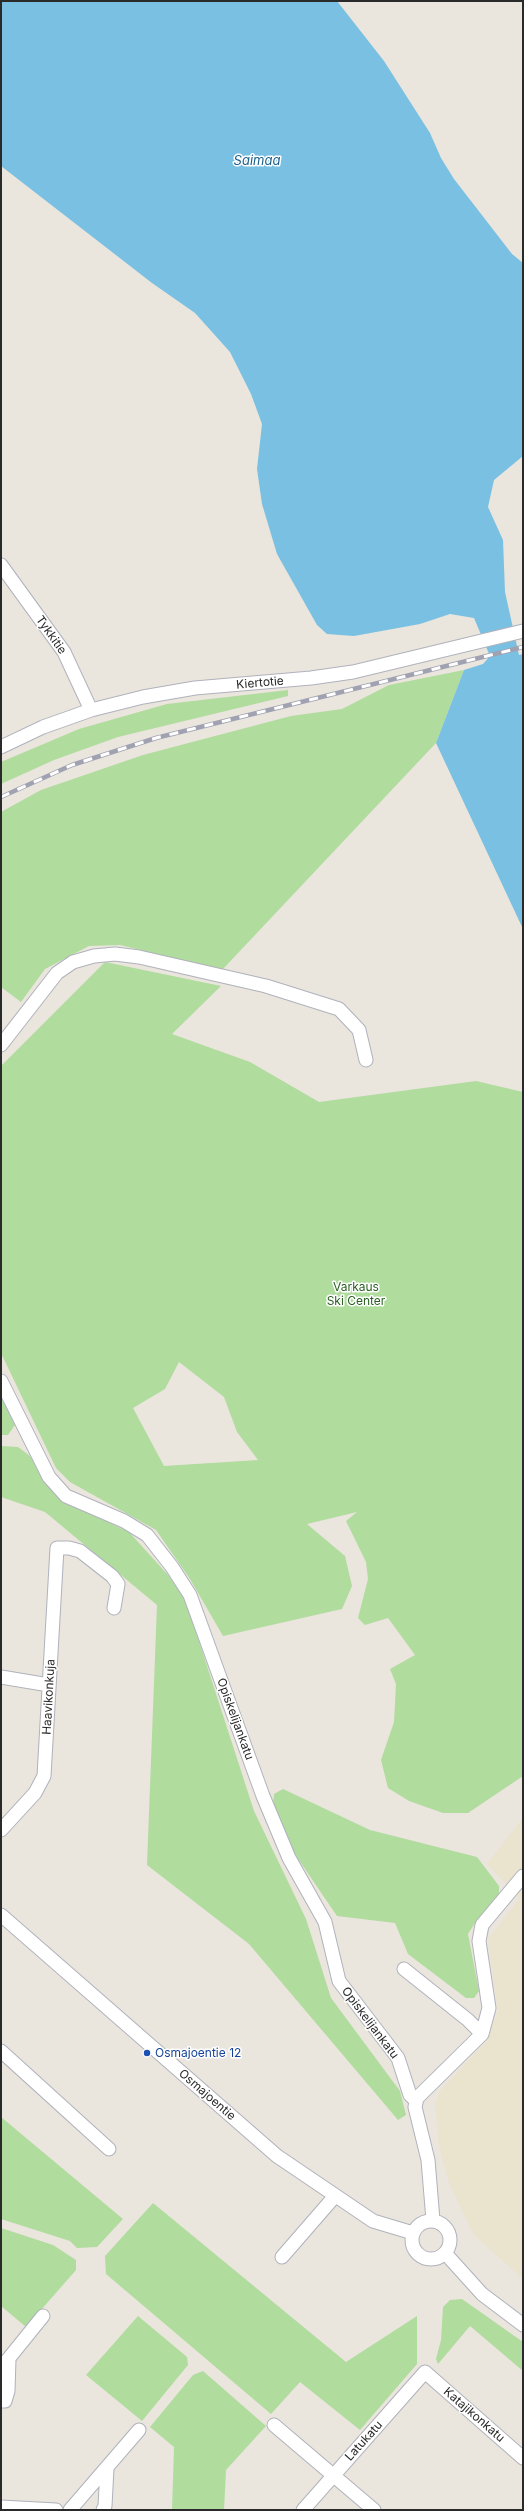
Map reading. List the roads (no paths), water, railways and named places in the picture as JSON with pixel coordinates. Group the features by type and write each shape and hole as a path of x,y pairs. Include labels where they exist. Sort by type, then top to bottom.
{"street":[{"name":"Tykkitie","path":"1,565 64,652 91,710"},
{"name":"Kiertotie","path":"1,746 43,727 91,710 143,697 195,688 303,679 353,672 472,645 520,632"},
{"path":"1,1044 57,973 73,962 94,956 115,954 140,958 266,986 339,1009 358,1030 366,1060"},
{"name":"Opiskelijankatu","path":"1,1381 49,1477 66,1496 124,1521 147,1535 172,1567 190,1595 263,1796 289,1858 325,1922 339,1981 398,2058 410,2095 416,2101"},
{"name":"Haavikonkuja","path":"1,1830 35,1792 44,1776 57,1548 69,1548 80,1551 112,1576 118,1584 114,1608"},
{"path":"1,1677 49,1685"},
{"path":"433,2220 428,2160 416,2115 416,2101 482,2034 489,2008 479,1941 482,1925 523,1876"},
{"name":"Osmajoentie","path":"1,1915 278,2156 373,2221 412,2233"},
{"path":"404,1969 468,2020 482,2034"},
{"path":"1,2051 108,2150"},
{"path":"282,2257 335,2196"},
{"path":"433,2220 444,2225 450,2236 450,2242 445,2253 434,2259 421,2256 413,2246 412,2233 421,2223 433,2220"},
{"path":"445,2253 482,2294 523,2325"},
{"path":"1,2401 5,2401 8,2391 5,2364 43,2316"},
{"name":"Katajikonkatu","path":"425,2372 523,2458"},
{"name":"Latukatu","path":"303,2510 425,2372"},
{"path":"274,2425 374,2510"},
{"path":"70,2510 139,2430"},
{"path":"103,2510 105,2506 107,2468"},
{"path":"1,2507 56,2510"}],"water":[{"name":"Saimaa","path":"1,1 337,1 384,61 430,133 441,158 454,179 512,254 523,263 523,456 494,480 488,507 503,540 505,592 519,655 523,654 523,929 436,743 464,670 483,664 490,656 474,618 450,614 420,624 354,636 327,634 317,625 277,554 262,504 257,469 262,424 251,394 230,352 195,313 152,283 1,166"}],"railway":[{"path":"1,797 72,765 156,738 523,647"}],"place":[{"name":"Osmajoentie 12","path":"147,2053"}],"park label":[{"name":"Varkaus Ski Center","path":"356,1294"}]}
